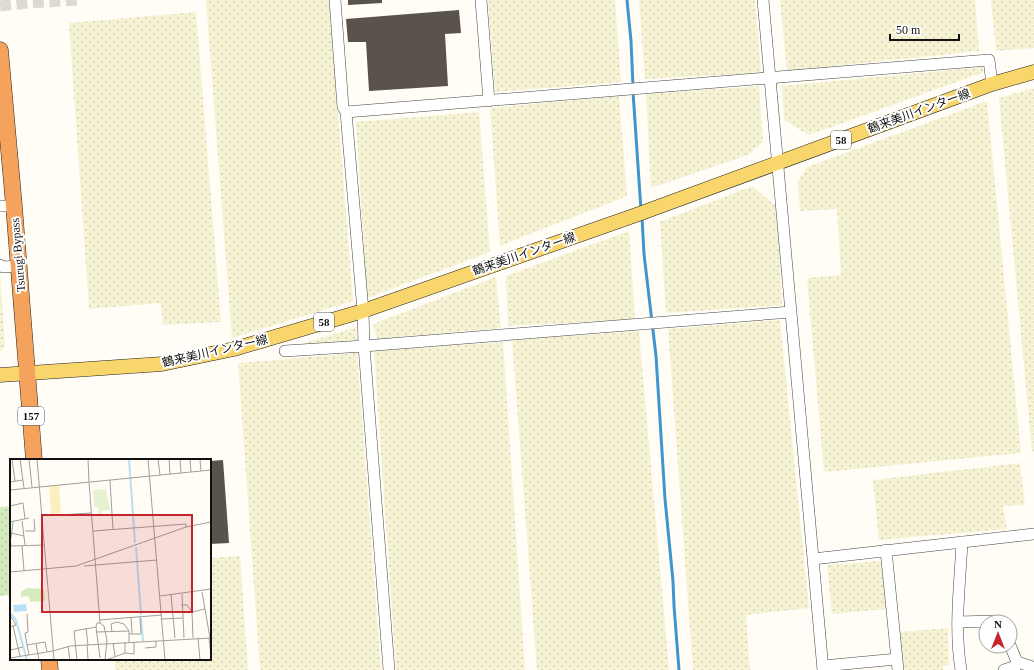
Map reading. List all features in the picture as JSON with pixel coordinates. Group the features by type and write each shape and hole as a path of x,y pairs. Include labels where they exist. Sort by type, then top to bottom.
{"highway":[{"name":"Tsurugi Bypass","path":"0,50 7,206 19,266 34,459"},
{"path":"49,660 50,670"}],"main road":[{"name":"鶴来美川インター線","path":"0,375 162,364 234,349 363,311 636,215 992,84 1034,72"}],"street":[{"path":"335,0 343,107 346,112 363,311 364,346 389,670"},
{"path":"481,0 488,101"},
{"path":"763,0 823,668 898,664 886,550"},
{"path":"346,112 770,79 989,60 992,84"},
{"path":"0,266 19,266"},
{"path":"285,351 790,312"},
{"path":"813,559 1034,534"},
{"path":"961,670 958,652 958,622 962,542"},
{"path":"958,622 978,621"},
{"path":"1014,654 1017,662 1031,667"},
{"path":"1004,670 1016,666 1017,662"}],"shaded area":[{"path":"206,0 329,0 353,301 232,338"},
{"path":"488,0 615,0 621,82 495,92"},
{"path":"639,0 755,0 761,73 645,79"},
{"path":"780,0 975,0 979,51 787,71"},
{"path":"991,0 1034,0 1034,48 996,51"},
{"path":"196,12 221,322 163,325 161,303 89,309 69,23"},
{"path":"982,67 984,72 809,135 784,120 782,86"},
{"path":"759,86 763,142 748,155 651,188 646,94"},
{"path":"1034,88 1034,452 1032,452 999,98"},
{"path":"619,96 627,196 500,246 490,108"},
{"path":"987,101 1021,453 824,472 807,278 841,275 837,209 800,211 798,182 807,167"},
{"path":"479,112 490,252 367,298 356,122"},
{"path":"752,186 777,207 782,305 666,313 660,222"},
{"path":"629,231 635,319 508,326 506,276"},
{"path":"0,273 5,346 0,352"},
{"path":"496,277 501,328 377,339 373,324"},
{"path":"780,320 809,608 746,615 750,670 693,670 668,329"},
{"path":"356,327 357,342 295,346"},
{"path":"639,331 669,670 537,670 512,340"},
{"path":"503,342 525,670 396,670 374,351"},
{"path":"357,353 381,670 260,670 238,363"},
{"path":"1020,463 1025,505 1003,506 1007,529 879,540 873,480"},
{"path":"240,556 248,670 115,670 115,660 211,660 211,558"},
{"path":"881,561 887,609 832,614 827,565"},
{"path":"948,628 949,665 943,666 943,670 902,670 899,632"}],"green space":[{"path":"10,506 10,595 0,596 0,507"}],"building":[{"path":"348,0 382,0 382,3 348,5"},
{"path":"459,10 461,33 445,34 448,86 369,91 366,42 348,42 346,19"},
{"path":"223,460 229,543 211,544 211,461"}],"waterway":[{"path":"627,0 633,86"},
{"path":"633,92 641,210"},
{"path":"642,217 644,254 656,356 665,499 673,581 679,670"}],"tunnel":[{"path":"0,6 79,0"}]}
